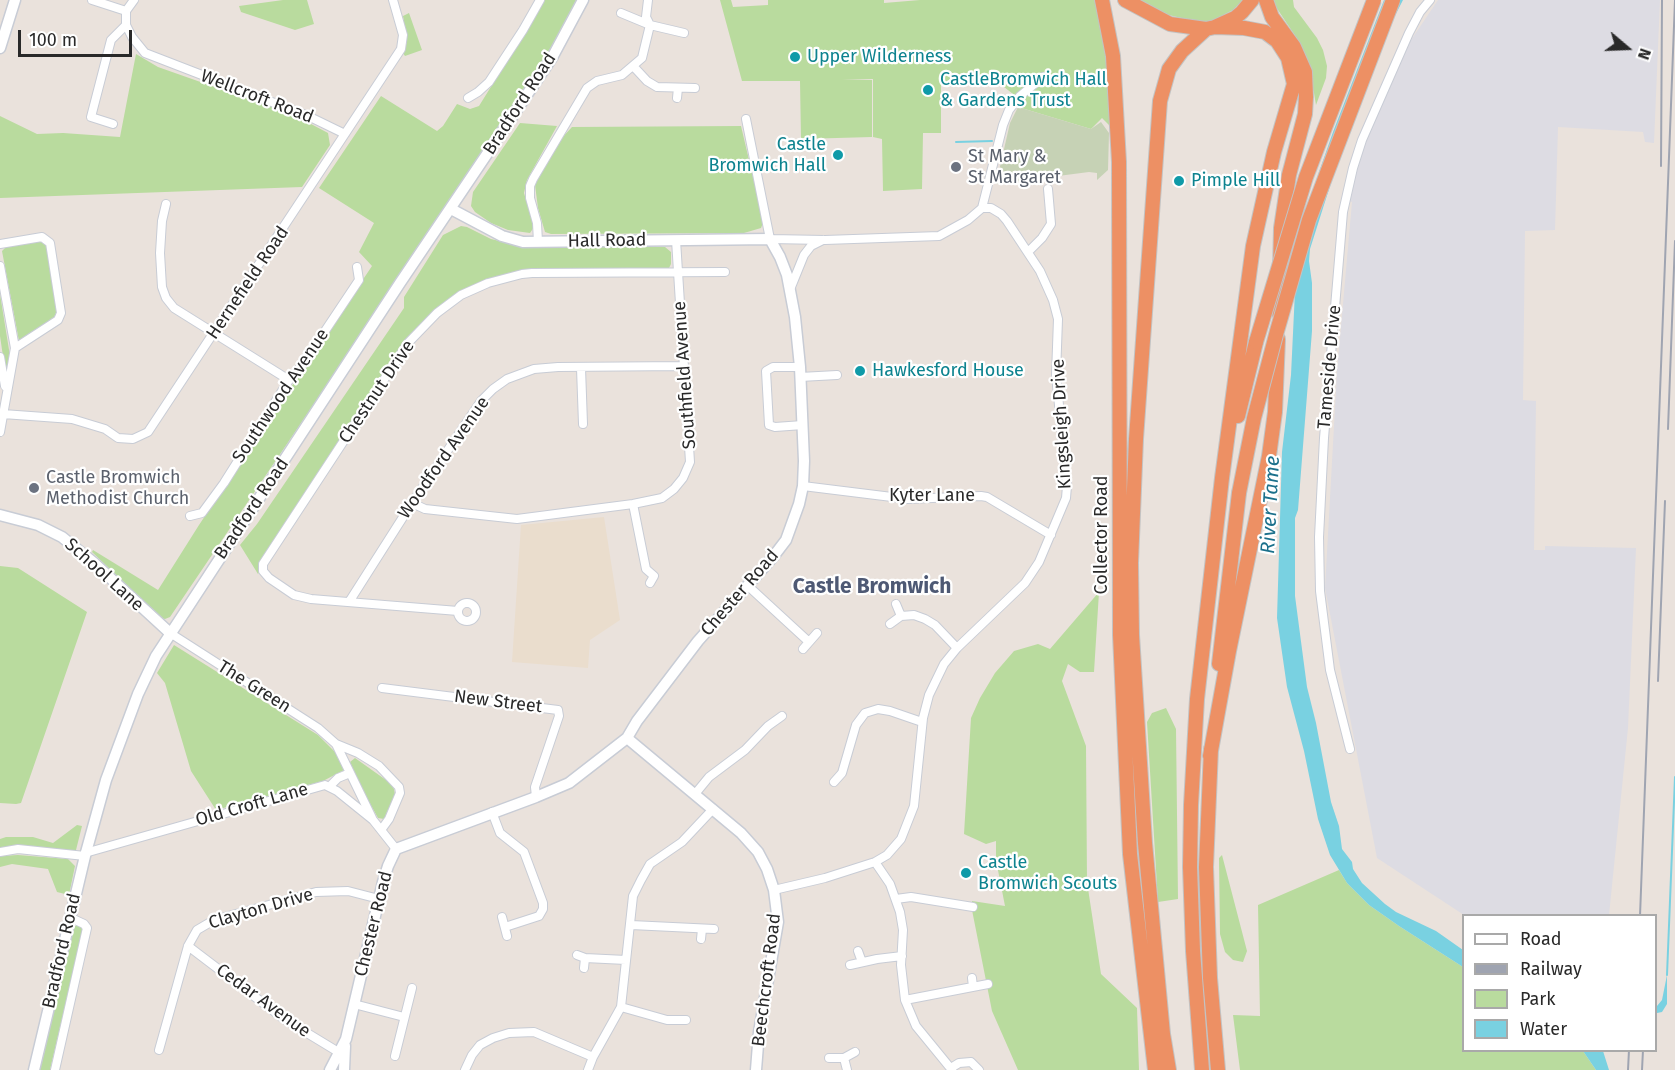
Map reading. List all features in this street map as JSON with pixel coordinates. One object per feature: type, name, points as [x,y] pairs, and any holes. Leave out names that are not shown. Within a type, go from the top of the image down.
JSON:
[{"type":"highway","name":"Collector Road","points":[[1102,0],[1113,56],[1119,162],[1120,635],[1130,842],[1156,1069]]},
{"type":"highway","points":[[1125,0],[1170,24],[1210,28],[1244,28],[1265,32],[1277,41],[1288,58],[1294,84],[1274,152],[1253,246],[1197,699],[1190,867],[1193,951],[1202,1070]]},
{"type":"highway","name":"Collector Road","points":[[1169,1070],[1163,1034],[1145,843],[1132,635],[1131,563],[1136,440],[1160,101],[1169,69],[1182,51],[1210,28],[1242,12],[1252,0]]},
{"type":"highway","points":[[1210,756],[1272,438],[1275,412],[1281,228],[1289,175],[1305,114],[1305,72],[1294,47],[1272,17],[1266,0]]},
{"type":"highway","points":[[1212,563],[1239,410],[1256,342],[1306,177],[1374,0]]},
{"type":"highway","points":[[1218,1070],[1210,978],[1206,867],[1210,756],[1222,622],[1239,493],[1254,418],[1309,220],[1393,0]]},
{"type":"highway","points":[[1156,1069],[1163,1034]]},
{"type":"main road","points":[[0,48],[5,17],[15,0]]},
{"type":"main road","name":"Bradford Road","points":[[34,1070],[85,854],[106,780],[138,694],[170,633],[553,56],[583,0]]},
{"type":"main road","name":"Hall Road","points":[[451,209],[502,236],[524,242],[770,239]]},
{"type":"main road","name":"Chester Road","points":[[330,1070],[346,1039],[379,899],[388,866],[396,849],[569,783],[627,738],[637,721],[698,640],[786,540],[803,486],[803,425],[800,372],[790,290],[780,257],[770,239]]},
{"type":"main road","name":"School Lane","points":[[0,515],[39,525],[62,537],[94,563],[170,633]]},
{"type":"main road","name":"Beechcroft Road","points":[[627,738],[741,833],[758,852],[767,868],[774,890],[778,922],[759,1032],[756,1070]]},
{"type":"main road","points":[[344,1070],[346,1039]]},
{"type":"street","points":[[92,0],[126,11]]},
{"type":"street","points":[[113,124],[91,117],[111,40],[126,25],[126,11],[134,0]]},
{"type":"street","name":"Hernefield Road","points":[[3,414],[72,419],[105,429],[118,438],[133,439],[148,432],[401,49],[403,35],[393,0]]},
{"type":"street","points":[[468,98],[489,81],[540,0]]},
{"type":"street","points":[[538,242],[537,223],[530,198],[530,186],[533,179],[587,88],[597,81],[622,75],[642,58],[650,25],[646,16],[648,0]]},
{"type":"street","name":"Tameside Drive","points":[[1350,749],[1330,670],[1320,591],[1319,537],[1324,438],[1343,212],[1362,140],[1409,33],[1420,12],[1430,0]]},
{"type":"street","points":[[621,13],[650,25],[684,33]]},
{"type":"street","name":"Wellcroft Road","points":[[126,25],[132,37],[145,52],[308,116],[345,134]]},
{"type":"street","points":[[634,67],[647,81],[657,87],[695,88]]},
{"type":"street","points":[[746,119],[770,239],[825,240],[939,236],[968,220],[982,208],[1003,125],[1009,110],[1020,96],[1043,77]]},
{"type":"street","points":[[678,88],[678,98]]},
{"type":"street","points":[[1028,252],[1042,238],[1051,224],[1048,189]]},
{"type":"street","points":[[166,204],[162,221],[160,253],[162,287],[166,298],[174,308],[289,380]]},
{"type":"street","name":"Kingsleigh Drive","points":[[774,890],[825,878],[875,862],[887,855],[901,839],[914,806],[922,722],[929,695],[944,664],[957,648],[1025,583],[1039,562],[1066,498],[1067,486],[1056,375],[1058,319],[1049,291],[1028,252],[1001,214],[991,208],[982,208]]},
{"type":"street","points":[[0,244],[42,237],[50,243],[58,291],[61,313],[58,320],[15,348]]},
{"type":"street","name":"Southfield Avenue","points":[[412,503],[425,509],[518,519],[633,504],[662,498],[674,489],[683,478],[690,462],[676,240]]},
{"type":"street","points":[[790,290],[804,255],[811,246],[825,240]]},
{"type":"street","points":[[0,266],[15,348],[0,432]]},
{"type":"street","name":"Southwood Avenue","points":[[190,516],[202,513],[224,483],[289,380],[303,364],[359,280],[357,267]]},
{"type":"street","name":"Chestnut Drive","points":[[349,603],[294,595],[263,572],[263,564],[408,343],[437,313],[461,295],[488,283],[532,273],[725,272]]},
{"type":"street","points":[[0,357],[6,391]]},
{"type":"street","name":"Woodford Avenue","points":[[349,603],[412,503],[481,401],[507,379],[534,369],[558,367],[684,366]]},
{"type":"street","points":[[581,368],[583,425]]},
{"type":"street","points":[[803,425],[775,427],[769,425],[766,371],[772,368],[837,375]]},
{"type":"street","name":"Kyter Lane","points":[[803,486],[908,499],[981,496],[996,502],[1050,535]]},
{"type":"street","points":[[633,504],[646,568],[654,576],[650,583]]},
{"type":"street","points":[[747,585],[809,642]]},
{"type":"street","points":[[349,603],[458,611]]},
{"type":"street","points":[[896,604],[901,616]]},
{"type":"street","points":[[890,624],[901,616],[914,615],[934,625],[957,648]]},
{"type":"street","name":"The Green","points":[[170,633],[318,728],[336,744],[358,753],[379,766],[399,787],[400,793],[389,819],[381,830]]},
{"type":"street","points":[[803,649],[817,633]]},
{"type":"street","name":"New Street","points":[[382,688],[558,710],[559,716],[535,787],[536,797]]},
{"type":"street","points":[[834,782],[842,772],[856,725],[865,713],[878,709],[922,722]]},
{"type":"street","points":[[695,794],[709,777],[745,750],[768,726],[782,716]]},
{"type":"street","name":"The Green","points":[[336,744],[373,820]]},
{"type":"street","points":[[329,787],[338,778],[350,773]]},
{"type":"street","name":"Old Croft Lane","points":[[0,852],[18,849],[85,854],[320,786],[337,791],[373,820],[396,849]]},
{"type":"street","points":[[588,1070],[621,1007],[633,896],[650,864],[682,842],[713,809]]},
{"type":"street","points":[[492,812],[500,832],[524,852],[543,903],[539,916],[506,932],[502,917]]},
{"type":"street","points":[[875,862],[890,884],[896,899],[903,930],[902,984],[905,1000],[916,1026],[951,1069],[959,1064],[971,1062],[979,1070]]},
{"type":"street","name":"Clayton Drive","points":[[159,1050],[188,946],[197,930],[206,923],[316,892],[348,891],[379,899]]},
{"type":"street","points":[[896,899],[911,897],[973,907]]},
{"type":"street","points":[[55,1070],[87,928],[84,924],[71,918]]},
{"type":"street","points":[[631,925],[714,929]]},
{"type":"street","points":[[701,939],[702,929]]},
{"type":"street","name":"Cedar Avenue","points":[[188,946],[284,1019],[340,1053]]},
{"type":"street","points":[[858,951],[862,962]]},
{"type":"street","points":[[850,965],[902,956]]},
{"type":"street","points":[[584,968],[581,957],[626,960]]},
{"type":"street","points":[[972,978],[973,987]]},
{"type":"street","points":[[905,1000],[988,984]]},
{"type":"street","points":[[395,1056],[412,988]]},
{"type":"street","points":[[354,1004],[404,1017]]},
{"type":"street","points":[[621,1007],[667,1020],[686,1020]]},
{"type":"street","points":[[465,1070],[480,1045],[493,1038],[509,1034],[534,1032],[593,1057]]},
{"type":"street","points":[[829,1058],[844,1058],[855,1052]]},
{"type":"street","points":[[844,1058],[847,1070]]},
{"type":"shaded area","points":[[1438,0],[1660,0],[1654,143],[1645,142],[1643,132],[1558,127],[1555,230],[1525,231],[1523,400],[1536,401],[1534,550],[1545,550],[1545,546],[1636,548],[1628,728],[1609,914],[1462,914],[1377,858],[1325,588],[1337,372],[1352,202],[1349,201],[1356,164],[1405,49]]},
{"type":"shaded area","points":[[604,517],[620,620],[590,640],[588,668],[512,662],[521,525]]},
{"type":"green space","points":[[283,0],[307,0],[314,24],[295,30],[241,12],[239,6]]},
{"type":"green space","points":[[545,0],[576,0],[559,35],[462,185],[170,617],[161,618],[92,552],[93,550],[158,590],[372,266],[359,252],[374,223],[319,188],[381,96],[437,131],[443,126],[457,104],[470,109],[479,106]]},
{"type":"green space","points":[[720,0],[731,0],[733,7],[768,5],[768,0],[884,0],[884,3],[920,0],[1097,0],[1111,81],[1112,128],[1102,118],[1091,129],[1018,107],[1013,94],[999,83],[941,85],[941,133],[923,133],[922,189],[883,191],[882,139],[873,137],[873,79],[842,80],[872,80],[872,137],[801,139],[800,81],[742,81]]},
{"type":"green space","points":[[1140,0],[1243,0],[1233,10],[1212,21],[1195,21],[1164,14]]},
{"type":"green space","points":[[1274,0],[1293,0],[1294,7],[1323,50],[1327,66],[1326,78],[1316,105],[1296,37],[1274,4]]},
{"type":"green space","points":[[409,13],[422,50],[405,56],[403,53],[407,42],[403,16]]},
{"type":"green space","points":[[136,54],[158,67],[294,115],[328,133],[330,145],[302,187],[0,198],[0,116],[37,134],[63,133],[120,137]]},
{"type":"green space","points":[[1018,107],[1091,129],[1101,122],[1109,133],[1108,170],[1097,180],[1097,173],[1089,172],[996,184],[1010,123]]},
{"type":"green space","points":[[520,123],[557,126],[527,180],[524,193],[534,227],[530,233],[508,230],[491,223],[475,212],[471,206],[473,192]]},
{"type":"green space","points":[[741,126],[761,211],[763,223],[761,228],[744,233],[551,234],[545,232],[538,208],[535,185],[559,141],[572,127]]},
{"type":"green space","points":[[461,226],[491,239],[521,246],[665,247],[671,252],[671,264],[669,268],[521,271],[482,281],[442,305],[419,326],[258,574],[240,545],[257,524],[404,308],[404,297],[443,235]]},
{"type":"green space","points":[[40,241],[47,246],[58,310],[54,317],[19,341],[2,251],[8,245]]},
{"type":"green space","points":[[0,294],[10,356],[8,372],[5,370],[0,336]]},
{"type":"green space","points":[[0,566],[18,568],[87,612],[21,803],[16,804],[0,803]]},
{"type":"green space","points":[[1099,592],[1094,672],[1080,672],[1068,664],[1062,681],[1086,746],[1087,882],[1101,974],[1137,1008],[1139,1070],[1018,1070],[992,1011],[972,910],[972,901],[1005,906],[996,860],[996,841],[986,844],[964,834],[971,718],[995,673],[1014,651],[1038,644],[1050,649]]},
{"type":"green space","points":[[174,645],[318,735],[336,753],[344,770],[323,781],[216,810],[191,771],[165,683],[157,673]]},
{"type":"green space","points":[[1166,708],[1176,729],[1178,899],[1158,902],[1147,722],[1152,713]]},
{"type":"green space","points":[[355,758],[393,785],[395,794],[384,819],[378,818],[363,791],[350,762]]},
{"type":"green space","points":[[77,825],[82,826],[76,850],[70,852],[32,847],[0,848],[0,839],[6,837],[33,837],[53,843]]},
{"type":"green space","points":[[1222,855],[1247,951],[1243,962],[1233,960],[1225,952],[1220,934],[1219,858]]},
{"type":"green space","points":[[0,856],[68,859],[75,866],[69,895],[57,892],[48,869],[12,864],[0,867]]},
{"type":"green space","points":[[1339,870],[1347,883],[1369,905],[1462,966],[1462,1052],[1584,1052],[1596,1070],[1240,1070],[1233,1015],[1260,1016],[1258,905]]},
{"type":"green space","points":[[80,925],[83,928],[50,1070],[40,1070],[74,926]]},
{"type":"water","points":[[1384,0],[1403,0],[1384,37],[1336,167],[1310,249],[1312,331],[1298,510],[1295,518],[1295,596],[1307,687],[1331,802],[1339,826],[1342,849],[1352,862],[1353,869],[1362,883],[1385,904],[1396,912],[1436,931],[1462,949],[1462,966],[1369,905],[1347,883],[1330,855],[1318,819],[1304,751],[1287,687],[1277,618],[1282,452],[1291,375],[1297,249],[1309,201]]},
{"type":"water","points":[[1667,975],[1667,1004],[1662,1012],[1657,1013],[1657,1006],[1662,1000]]},
{"type":"water","points":[[1584,1052],[1603,1052],[1609,1070],[1596,1070]]},
{"type":"waterway","points":[[956,142],[992,141]]},
{"type":"waterway","points":[[1667,975],[1675,777]]},
{"type":"railway","points":[[1661,166],[1662,0]]},
{"type":"railway","points":[[1640,914],[1675,0]]},
{"type":"railway","points":[[1668,429],[1675,241]]},
{"type":"railway","points":[[1658,681],[1665,501]]},
{"type":"railway","points":[[1628,1070],[1629,1052]]},
{"type":"railway","points":[[1642,1070],[1643,1052]]},
{"type":"place","name":"Upper Wilderness","points":[[795,57]]},
{"type":"place","name":"CastleBromwich Hall & Gardens Trust","points":[[928,90]]},
{"type":"place","name":"Castle Bromwich Hall","points":[[838,155]]},
{"type":"place","name":"St Mary & St Margaret","points":[[956,167]]},
{"type":"place","name":"Pimple Hill","points":[[1179,181]]},
{"type":"place","name":"Hawkesford House","points":[[860,371]]},
{"type":"place","name":"Castle Bromwich Methodist Church","points":[[34,488]]},
{"type":"place","name":"Castle Bromwich Scouts","points":[[966,873]]},
{"type":"district","name":"Castle Bromwich","points":[[872,587]]},
{"type":"water label","name":"River Tame","points":[[1271,505]]}]
